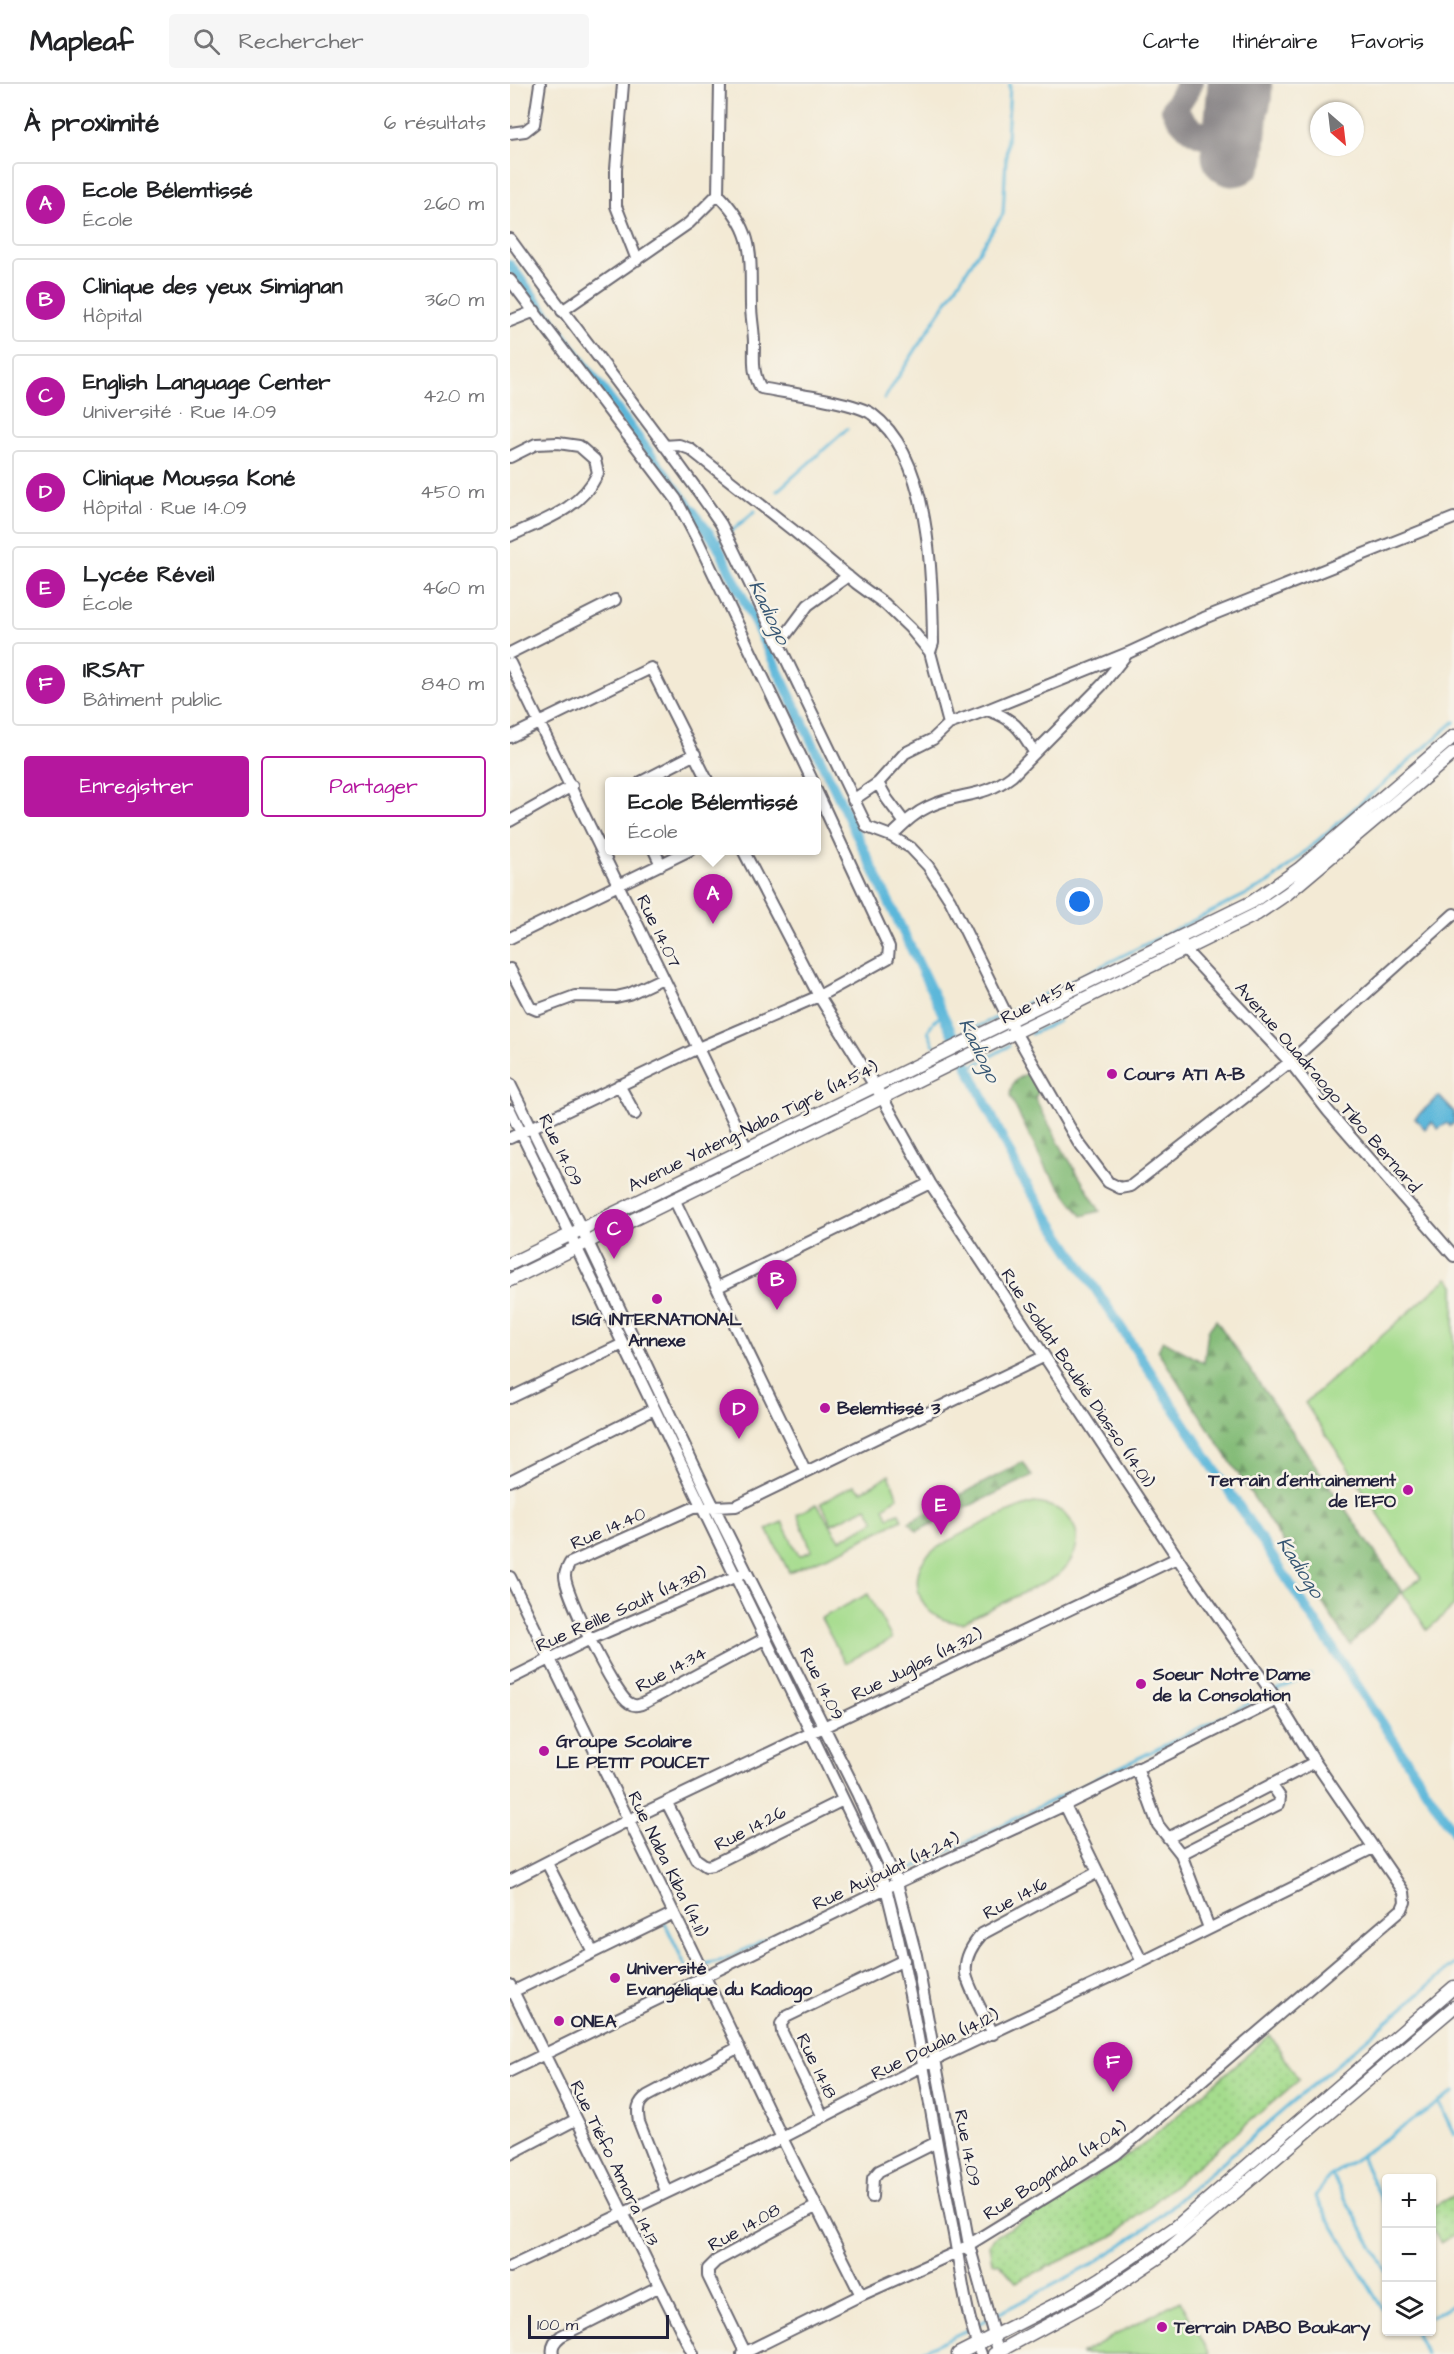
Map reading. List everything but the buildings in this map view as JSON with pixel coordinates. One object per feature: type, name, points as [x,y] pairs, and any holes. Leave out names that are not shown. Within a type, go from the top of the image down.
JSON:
[{"type":"main road","name":"Rue 14.54","points":[[510,1280],[973,1054],[1012,1027],[1180,937],[1252,902],[1299,869],[1454,736]]},
{"type":"main road","name":"Rue 14.54","points":[[946,1052],[1012,1027],[1185,950],[1277,902],[1454,753]]},
{"type":"main road","name":"Avenue Yateng-Naba Tigré (14.54)","points":[[510,1264],[946,1052]]},
{"type":"main road","points":[[958,2354],[979,2350],[994,2336],[1090,2285],[1176,2227],[1454,1987]]},
{"type":"main road","points":[[997,2353],[1096,2299],[1159,2257],[1454,2007]]},
{"type":"street","points":[[510,133],[525,131],[534,124],[540,84]]},
{"type":"street","points":[[623,84],[616,169],[616,206],[637,260]]},
{"type":"street","points":[[720,84],[718,194],[740,221],[747,237],[752,268],[754,377],[760,388],[857,406],[872,414],[900,446],[907,460],[918,498],[930,556],[933,643],[930,652]]},
{"type":"street","points":[[562,311],[689,223],[718,194]]},
{"type":"street","points":[[510,239],[721,524],[867,827],[891,836],[911,848],[928,866],[950,900],[1012,1027],[1078,1142],[1108,1182],[1120,1188],[1131,1186],[1290,1062],[1454,914]]},
{"type":"street","points":[[510,280],[676,500],[697,538],[811,777]]},
{"type":"street","points":[[510,321],[535,311]]},
{"type":"street","points":[[510,457],[536,444],[558,443],[579,446],[595,460],[598,473],[592,485],[568,509],[510,536]]},
{"type":"street","points":[[664,446],[679,445],[690,449],[885,604],[910,628],[930,652],[949,724]]},
{"type":"street","points":[[853,800],[878,783],[905,753],[933,739],[949,724],[1128,652],[1204,618],[1454,518]]},
{"type":"street","points":[[778,644],[808,605],[848,576]]},
{"type":"street","points":[[510,653],[615,600]]},
{"type":"street","points":[[891,836],[914,815],[929,806],[998,786],[1012,776],[1102,685],[1128,652]]},
{"type":"street","name":"Rue 14.07","points":[[510,663],[572,786],[747,1149]]},
{"type":"street","points":[[510,737],[651,668],[706,777]]},
{"type":"street","points":[[987,710],[1005,715],[1017,726],[1034,752]]},
{"type":"street","points":[[650,777],[694,754]]},
{"type":"street","points":[[878,783],[905,823]]},
{"type":"street","points":[[510,821],[572,786]]},
{"type":"street","points":[[510,1138],[698,1048],[819,996],[888,958],[890,953],[884,934],[821,801]]},
{"type":"street","points":[[656,855],[661,865]]},
{"type":"street","points":[[510,938],[680,855]]},
{"type":"street","name":"Rue Soldat Boubié Diasso (14.01)","points":[[746,855],[819,996],[884,1099],[930,1183],[1177,1558],[1277,1700],[1315,1762],[1404,1892],[1405,1902],[1402,1909]]},
{"type":"street","name":"Avenue Ouadraogo Tibo Bernard","points":[[1180,937],[1185,950],[1290,1062],[1328,1111],[1454,1256]]},
{"type":"street","points":[[510,969],[530,1007],[537,1010],[575,996],[616,997],[629,994],[663,978]]},
{"type":"street","name":"Rue 14.09","points":[[510,1084],[526,1130],[576,1232],[588,1242],[715,1507],[857,1793],[897,1883],[916,1955],[969,2245],[997,2353]]},
{"type":"street","points":[[619,1085],[635,1114]]},
{"type":"street","name":"Rue 14.09","points":[[510,1110],[526,1130]]},
{"type":"street","points":[[718,1287],[930,1183]]},
{"type":"street","points":[[674,1199],[806,1472]]},
{"type":"street","name":"Rue 14.09","points":[[576,1232],[576,1248],[886,1888],[904,1960],[924,2065],[935,2143],[979,2350]]},
{"type":"street","points":[[510,1398],[623,1344]]},
{"type":"street","points":[[701,1507],[736,1506],[1043,1357]]},
{"type":"street","points":[[512,1476],[654,1409]]},
{"type":"street","name":"Rue 14.40","points":[[590,1639],[566,1581],[565,1575],[570,1563],[686,1511],[701,1507]]},
{"type":"street","name":"Rue Juglas (14.32)","points":[[510,1881],[627,1821],[1177,1558]]},
{"type":"street","name":"Rue Reille Soult (14.38)","points":[[510,1679],[590,1639],[747,1570]]},
{"type":"street","name":"Rue Naba Kiba (14.11)","points":[[510,1577],[782,2139],[861,2295]]},
{"type":"street","name":"Rue 14.34","points":[[590,1639],[619,1694],[631,1705],[638,1706],[764,1639]]},
{"type":"street","name":"Rue Aujoulat (14.24)","points":[[510,2071],[886,1888],[1065,1805],[1277,1700]]},
{"type":"street","points":[[1168,1838],[1315,1762]]},
{"type":"street","points":[[1137,1768],[1153,1814],[1181,1854],[1209,1928]]},
{"type":"street","points":[[1181,1854],[1279,1804],[1280,1797],[1271,1784]]},
{"type":"street","name":"Rue 14.26","points":[[668,1803],[696,1859],[706,1866],[843,1800]]},
{"type":"street","points":[[1065,1805],[1142,1962]]},
{"type":"street","name":"Rue Douala (14.12)","points":[[510,2266],[622,2215],[666,2191],[782,2139],[924,2065],[1142,1962],[1373,1848]]},
{"type":"street","points":[[547,1863],[593,1952]]},
{"type":"street","name":"Rue 14.16","points":[[993,2034],[966,1974],[968,1957],[974,1942],[982,1934],[1098,1872]]},
{"type":"street","name":"Rue Boganda (14.04)","points":[[743,2353],[861,2295],[957,2252],[1116,2154],[1402,1909]]},
{"type":"street","points":[[511,1990],[674,1913]]},
{"type":"street","name":"Rue 14.18","points":[[823,2117],[782,2032],[781,2024],[786,2017],[904,1960]]},
{"type":"street","name":"Rue Tiéfo Amora 14.13","points":[[511,1990],[693,2354]]},
{"type":"street","points":[[666,2191],[639,2122],[637,2112],[639,2104],[647,2096],[739,2047]]},
{"type":"street","points":[[510,2154],[575,2120]]},
{"type":"street","points":[[872,2198],[873,2178],[879,2170],[935,2143]]},
{"type":"street","name":"Rue 14.08","points":[[743,2353],[708,2276],[708,2269],[716,2261],[815,2206]]},
{"type":"street","points":[[553,2353],[555,2340],[561,2336],[658,2287]]},
{"type":"green space","points":[[1029,1073],[1036,1078],[1039,1091],[1035,1098],[1100,1211],[1082,1216],[1045,1167],[1010,1096],[1015,1081]]},
{"type":"green space","name":"Terrain d´entrainement de l´EFO","points":[[1448,1278],[1454,1285],[1454,1606],[1427,1630],[1402,1592],[1421,1578],[1305,1403]]},
{"type":"green space","points":[[1216,1320],[1402,1592],[1350,1645],[1158,1351],[1163,1340],[1204,1363],[1208,1331]]},
{"type":"green space","points":[[1023,1462],[1032,1476],[917,1531],[909,1522]]},
{"type":"green space","points":[[889,1475],[898,1497],[884,1507],[888,1517],[899,1513],[902,1519],[845,1549],[789,1572],[767,1529],[782,1522],[799,1556],[812,1551],[797,1514],[817,1504],[840,1540],[875,1521],[867,1507],[832,1524],[821,1503],[854,1485],[862,1491]]},
{"type":"green space","points":[[1034,1503],[1062,1512],[1070,1520],[1077,1541],[1068,1565],[1057,1576],[962,1623],[944,1619],[928,1610],[921,1599],[917,1582],[919,1571],[927,1556],[935,1549],[978,1526]]},
{"type":"green space","points":[[868,1594],[892,1639],[845,1663],[821,1618]]},
{"type":"green space","points":[[1270,2035],[1299,2080],[1115,2235],[1016,2282],[1000,2264],[992,2262],[989,2245],[995,2237],[1147,2142]]},
{"type":"green space","points":[[1454,2195],[1454,2235],[1440,2243],[1436,2236],[1436,2205]]},
{"type":"green space","name":"Terrain DABO Boukary","points":[[1180,2300],[1210,2354],[1080,2354]]},
{"type":"water","points":[[1439,1096],[1454,1112],[1454,1123],[1450,1126],[1447,1123],[1438,1129],[1432,1122],[1425,1129],[1415,1118]]},
{"type":"waterway","points":[[884,399],[1003,214],[1010,84]]},
{"type":"waterway","name":"Kadiogo","points":[[510,265],[717,544],[1019,1173],[1454,1832]]},
{"type":"waterway","points":[[777,491],[847,429]]},
{"type":"waterway","points":[[729,533],[755,511]]},
{"type":"waterway","points":[[717,544],[724,538]]},
{"type":"waterway","points":[[1011,1011],[1269,883],[1454,722]]},
{"type":"waterway","points":[[934,1045],[928,1031],[934,1021],[944,1014]]},
{"type":"waterway","points":[[953,1034],[958,1035],[996,1018]]},
{"type":"waterway","points":[[1031,1034],[1059,1021]]},
{"type":"waterway","points":[[971,1071],[973,1066],[1009,1046]]},
{"type":"waterway","points":[[1275,1691],[1311,1675]]},
{"type":"waterway","points":[[898,1876],[1269,1694]]},
{"type":"waterway","points":[[705,1964],[723,1960],[868,1890]]},
{"type":"waterway","points":[[664,1921],[689,1973]]},
{"type":"waterway","points":[[975,2326],[1091,2265],[1141,2232],[1454,1964]]},
{"type":"waterway","points":[[1382,2308],[1315,2196],[1329,2177],[1454,2092]]},
{"type":"waterway","points":[[1439,2103],[1454,2134]]},
{"type":"waterway","points":[[1361,2157],[1382,2201]]},
{"type":"waterway","points":[[1332,2175],[1382,2264]]},
{"type":"waterway","points":[[1436,2314],[1454,2303]]},
{"type":"waterway","points":[[916,2354],[969,2329]]},
{"type":"waterway","points":[[1417,2336],[1426,2354]]},
{"type":"taxiway","points":[[1190,84],[1174,109],[1186,124],[1199,134],[1214,137],[1229,136],[1241,129],[1252,118],[1258,103],[1259,84]]},
{"type":"runway","points":[[1233,155],[1239,84]]},
{"type":"place","name":"Ecole Bélemtissé","points":[[713,924]]},
{"type":"place","name":"Cours ATI A-B","points":[[1112,1074]]},
{"type":"place","name":"English Language Center","points":[[614,1259]]},
{"type":"place","name":"ISIG INTERNATIONAL Annexe","points":[[657,1299]]},
{"type":"place","name":"Clinique des yeux Simignan","points":[[777,1310]]},
{"type":"place","name":"Belemtissé 3","points":[[825,1408]]},
{"type":"place","name":"Clinique Moussa Koné","points":[[739,1439]]},
{"type":"place","name":"Terrain d´entrainement de l´EFO","points":[[1408,1490]]},
{"type":"place","name":"Lycée Réveil","points":[[941,1535]]},
{"type":"place","name":"Soeur Notre Dame de la Consolation","points":[[1141,1684]]},
{"type":"place","name":"Groupe Scolaire LE PETIT POUCET","points":[[544,1751]]},
{"type":"place","name":"Université Evangélique du Kadiogo","points":[[615,1978]]},
{"type":"place","name":"ONEA","points":[[559,2021]]},
{"type":"place","name":"IRSAT","points":[[1113,2092]]},
{"type":"place","name":"Terrain DABO Boukary","points":[[1162,2327]]}]
